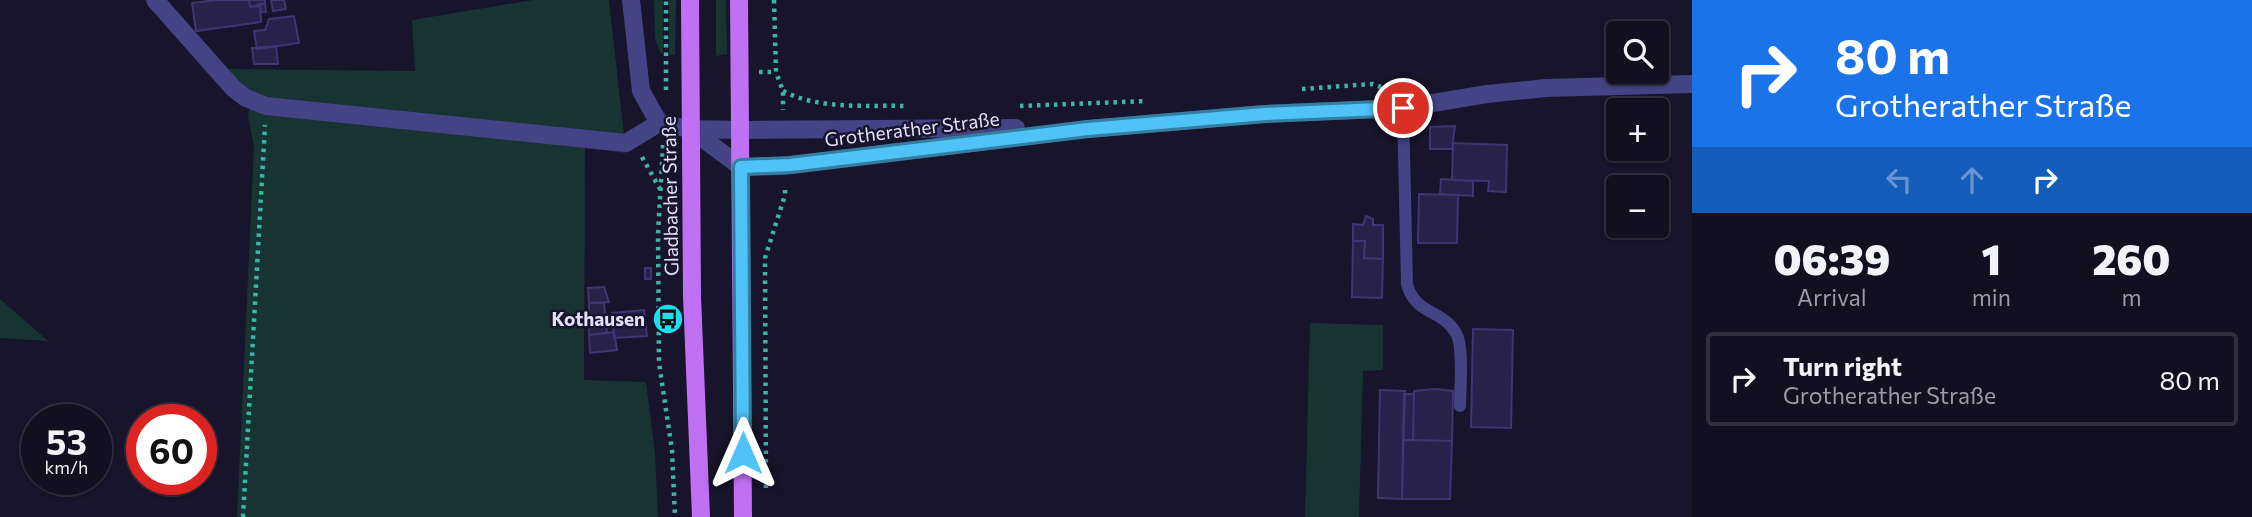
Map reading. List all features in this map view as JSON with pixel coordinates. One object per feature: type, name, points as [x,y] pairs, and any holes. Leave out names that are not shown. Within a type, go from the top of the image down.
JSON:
[{"type":"main road","name":"Gladbacher Straße","points":[[690,0],[690,129],[701,517]]},
{"type":"main road","points":[[739,0],[743,517]]},
{"type":"street","points":[[155,0],[233,88],[246,98],[266,106],[626,142],[662,124],[690,129],[741,167]]},
{"type":"street","points":[[631,0],[641,92],[662,124]]},
{"type":"street","name":"Grotherather Straße","points":[[741,167],[784,166],[1088,129],[1265,114],[1403,108],[1487,94],[1546,88],[1692,84]]},
{"type":"street","name":"Grotherather Straße","points":[[690,129],[1088,129]]},
{"type":"lane","points":[[1403,108],[1407,284],[1415,304],[1442,318],[1458,337],[1460,405]]},
{"type":"path","points":[[666,0],[666,72]]},
{"type":"path","points":[[774,0],[776,72],[783,91],[802,100],[911,106]]},
{"type":"path","points":[[1290,90],[1372,84],[1392,91],[1403,108]]},
{"type":"path","points":[[1006,107],[1154,100]]},
{"type":"path","points":[[243,517],[266,106]]},
{"type":"path","points":[[662,124],[658,234],[659,363],[672,450],[675,517]]},
{"type":"path","points":[[766,490],[765,258],[785,195],[784,166]]},
{"type":"green space","points":[[533,0],[609,0],[626,153],[585,148],[584,380],[646,382],[655,454],[658,517],[237,517],[254,146],[248,117],[252,92],[224,69],[415,71],[412,20]]},
{"type":"green space","points":[[654,0],[663,0],[661,54],[655,39]]},
{"type":"green space","points":[[669,0],[676,0],[675,55],[669,55]]},
{"type":"green space","points":[[716,0],[726,0],[727,54],[716,56]]},
{"type":"green space","points":[[0,299],[48,341],[0,338]]},
{"type":"green space","points":[[1310,323],[1383,325],[1383,370],[1363,371],[1359,517],[1305,517]]},
{"type":"building","points":[[249,0],[250,7],[260,6],[261,22],[196,31],[192,3]]},
{"type":"building","points":[[249,0],[265,0],[265,4],[250,7]]},
{"type":"building","points":[[271,0],[284,0],[286,9],[273,11]]},
{"type":"building","points":[[259,4],[265,4],[266,12],[261,12]]},
{"type":"building","points":[[294,16],[299,43],[257,49],[254,31],[265,30],[269,19]]},
{"type":"building","points":[[276,46],[278,64],[254,64],[252,48]]},
{"type":"building","points":[[1455,126],[1452,149],[1430,149],[1430,127]]},
{"type":"building","points":[[1453,143],[1507,145],[1506,192],[1488,191],[1489,181],[1452,180]]},
{"type":"building","points":[[1441,179],[1473,181],[1473,196],[1440,194]]},
{"type":"building","points":[[1419,194],[1458,195],[1457,243],[1418,243]]},
{"type":"building","points":[[1366,216],[1373,219],[1373,225],[1383,225],[1383,259],[1364,258],[1365,241],[1353,241],[1353,224],[1363,225]]},
{"type":"building","points":[[1353,241],[1365,241],[1364,258],[1383,259],[1382,298],[1352,297]]},
{"type":"building","points":[[645,268],[651,268],[651,279],[645,279]]},
{"type":"building","points":[[604,287],[609,302],[589,303],[588,288]]},
{"type":"building","points":[[589,303],[604,303],[605,315],[589,317]]},
{"type":"building","points":[[644,310],[647,336],[614,338],[612,313]]},
{"type":"building","points":[[605,315],[607,333],[589,335],[589,317]]},
{"type":"building","points":[[1473,329],[1513,330],[1511,428],[1471,427]]},
{"type":"building","points":[[614,332],[617,350],[590,353],[589,335]]},
{"type":"building","points":[[1380,390],[1405,391],[1402,499],[1378,498]]},
{"type":"building","points":[[1414,391],[1453,391],[1452,441],[1413,440]]},
{"type":"building","points":[[1404,394],[1414,394],[1413,440],[1403,440]]},
{"type":"building","points":[[1403,440],[1452,441],[1450,499],[1402,499]]},
{"type":"place","name":"Kothausen","points":[[668,319]]},
{"type":"route","points":[[743,453],[741,167],[790,165],[1088,129],[1265,114],[1403,108]]}]
